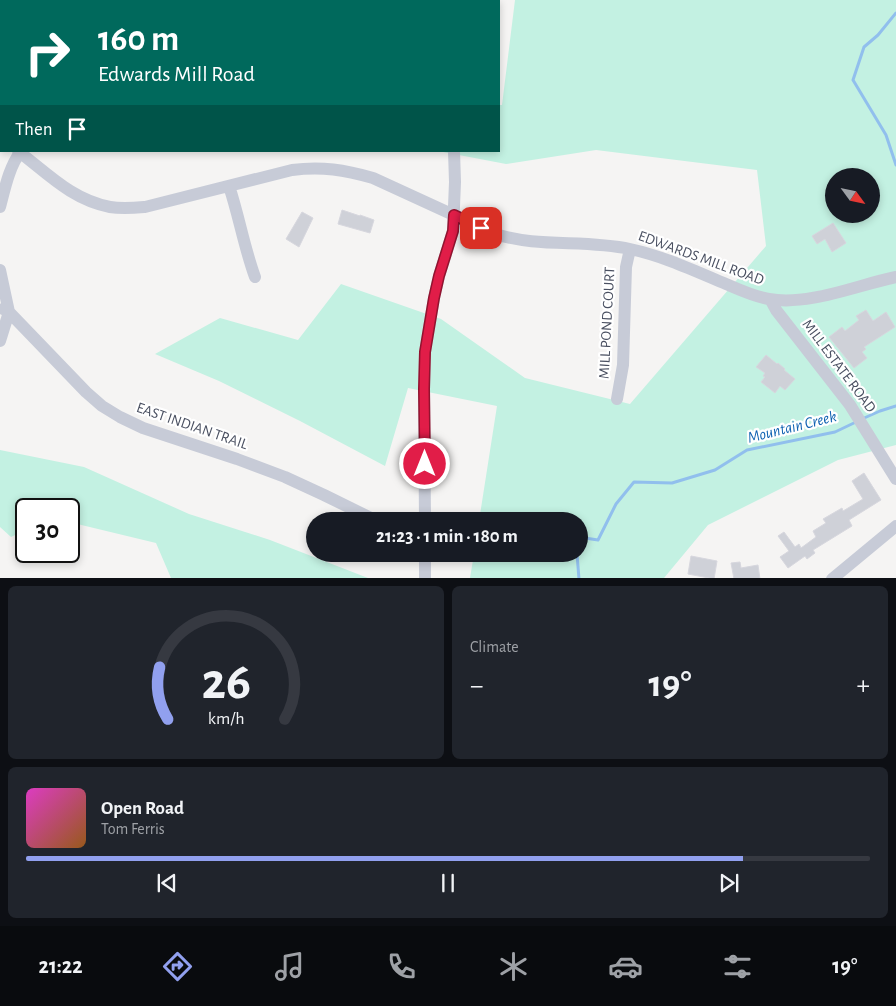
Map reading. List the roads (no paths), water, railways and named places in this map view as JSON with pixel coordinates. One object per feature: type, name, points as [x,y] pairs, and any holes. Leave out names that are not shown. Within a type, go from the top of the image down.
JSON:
[{"type":"street","points":[[0,207],[13,165],[20,152]]},
{"type":"street","name":"EDWARDS MILL ROAD","points":[[20,152],[70,192],[95,203],[110,207],[145,207],[292,170],[316,168],[353,172],[373,178],[494,234],[517,240],[594,244],[630,249],[668,260],[744,292],[770,300],[814,298],[878,280],[896,277]]},
{"type":"street","points":[[425,512],[425,352],[439,276],[453,231],[454,152]]},
{"type":"street","points":[[229,186],[255,277]]},
{"type":"street","name":"MILL POND COURT","points":[[617,399],[623,365],[626,267],[630,249]]},
{"type":"street","points":[[0,270],[5,309],[0,341]]},
{"type":"street","name":"MILL ESTATE ROAD","points":[[770,300],[850,405],[896,478]]},
{"type":"street","name":"EAST INDIAN TRAIL","points":[[5,309],[86,392],[102,406],[120,417],[143,428],[285,477],[359,512]]},
{"type":"street","points":[[832,578],[896,526]]},
{"type":"street","points":[[425,562],[425,578]]},
{"type":"waterway","name":"Mountain Creek","points":[[896,13],[878,35],[864,47],[853,80],[886,135],[896,165]]},
{"type":"waterway","name":"Mountain Creek","points":[[862,419],[896,406]]},
{"type":"waterway","name":"Mountain Creek","points":[[588,538],[598,540],[616,504],[634,482],[672,483],[715,470],[747,450],[835,432],[856,422]]},
{"type":"waterway","name":"Mountain Creek","points":[[578,562],[579,578]]}]
